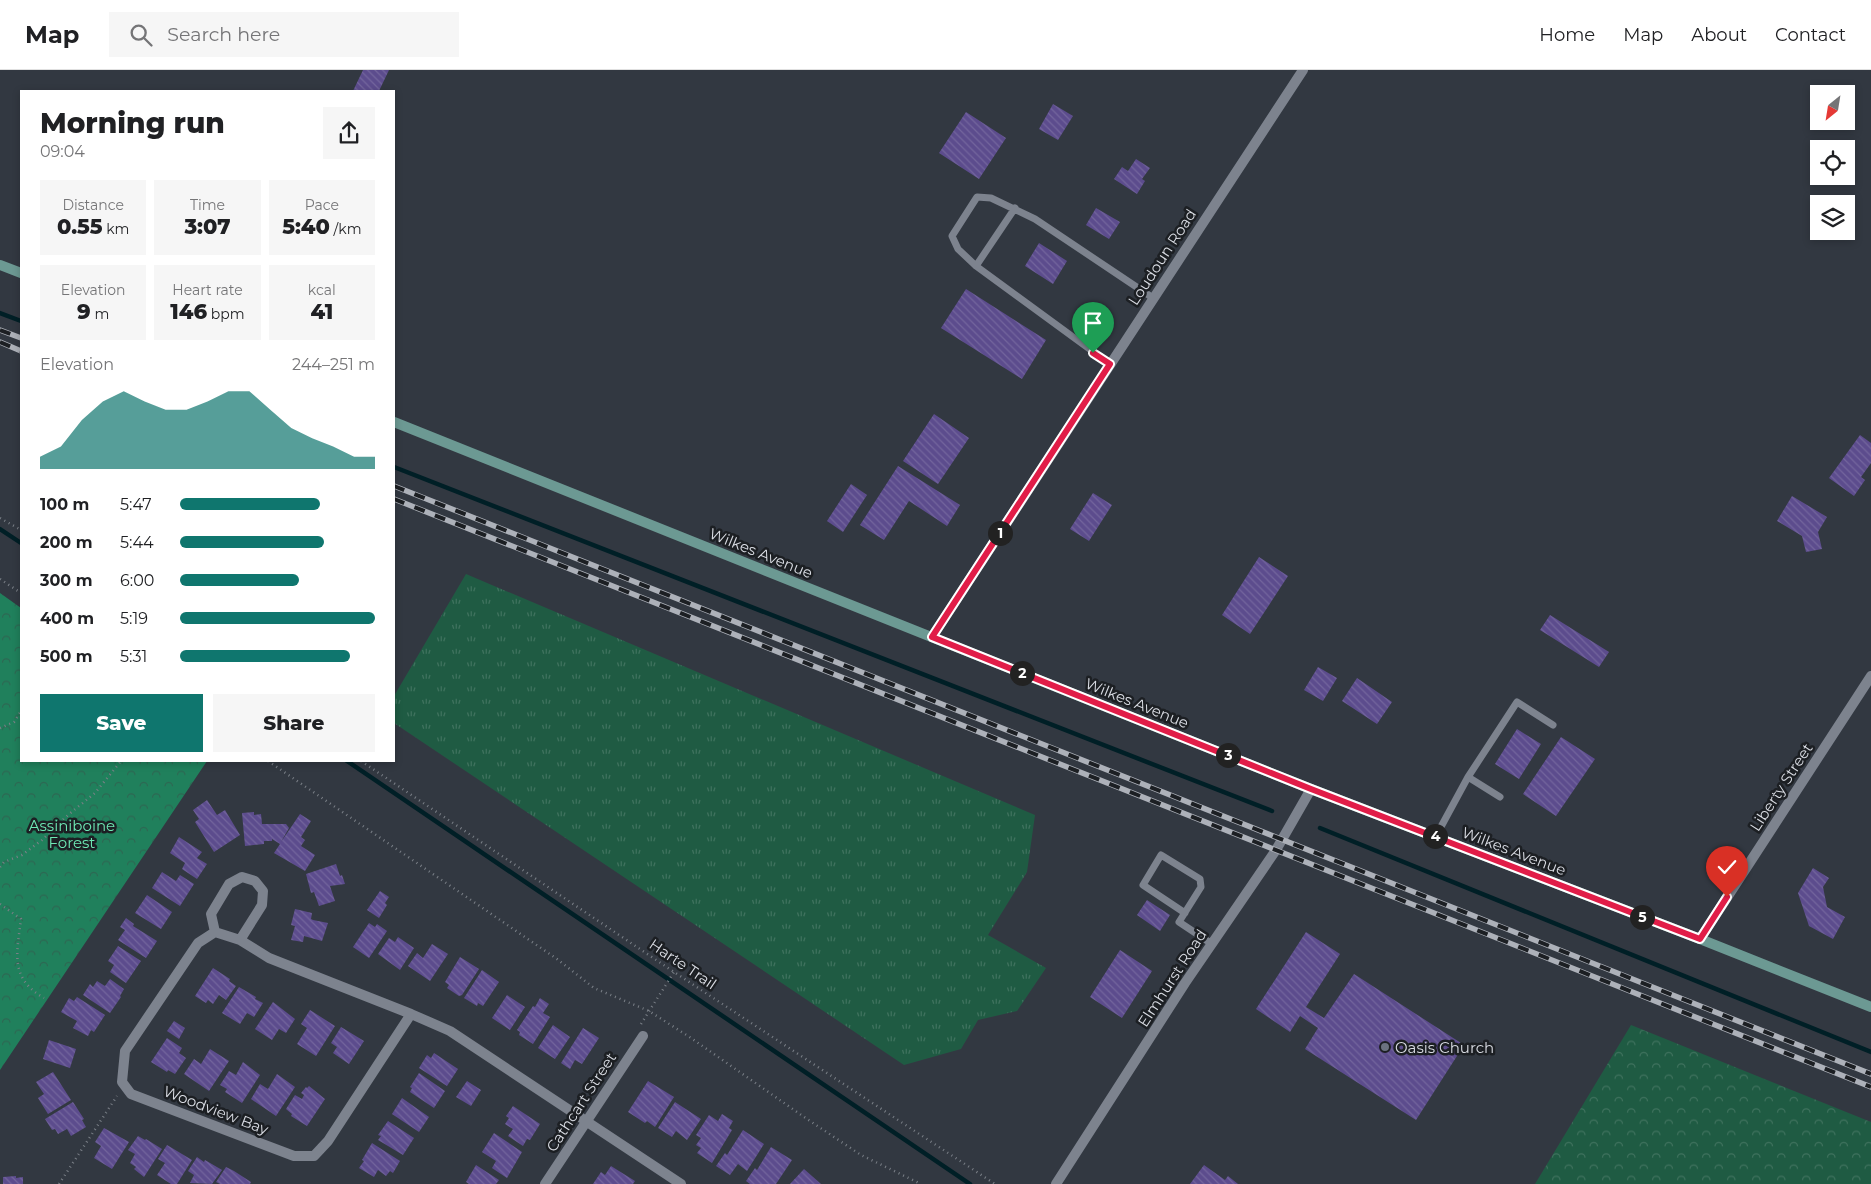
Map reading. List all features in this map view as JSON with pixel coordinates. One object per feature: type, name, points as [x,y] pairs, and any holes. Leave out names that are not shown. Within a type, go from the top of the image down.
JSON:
[{"type":"main road","points":[[0,265],[20,273]]},
{"type":"main road","name":"Wilkes Avenue","points":[[395,422],[1311,789],[1436,836],[1871,1007]]},
{"type":"street","name":"Loudoun Road","points":[[932,637],[1303,70]]},
{"type":"street","name":"Liberty Street","points":[[1700,939],[1871,676]]},
{"type":"street","name":"Elmhurst Road","points":[[1056,1184],[1212,944],[1276,850],[1311,789]]},
{"type":"street","points":[[215,932],[211,914],[229,884],[242,877],[255,881],[264,891],[262,905],[240,940]]},
{"type":"street","points":[[215,932],[240,940],[269,958],[450,1031],[680,1184]]},
{"type":"street","points":[[124,1085],[122,1082],[125,1051],[198,943],[215,932]]},
{"type":"street","name":"Woodview Bay","points":[[124,1085],[131,1094],[294,1156],[314,1156],[328,1141],[411,1014]]},
{"type":"street","name":"Cathcart Street","points":[[545,1184],[643,1036]]},
{"type":"lane","points":[[1110,364],[976,266],[958,249],[952,236],[977,198],[990,198],[1015,208],[1035,219],[1153,298]]},
{"type":"lane","points":[[976,266],[1015,208]]},
{"type":"lane","points":[[1436,836],[1468,777],[1517,702],[1553,725]]},
{"type":"lane","points":[[1468,777],[1500,797]]},
{"type":"lane","points":[[1185,912],[1143,885],[1161,855],[1200,879],[1201,887],[1179,922],[1212,944]]},
{"type":"path","points":[[0,518],[20,529]]},
{"type":"path","points":[[0,579],[20,592]]},
{"type":"path","points":[[0,728],[14,722],[20,713]]},
{"type":"path","points":[[0,867],[4,862],[22,855],[42,840],[68,814],[95,793],[120,762]]},
{"type":"path","points":[[269,762],[557,959],[594,988],[649,1011],[861,1155],[921,1184]]},
{"type":"path","name":"Harte Trail","points":[[362,762],[674,972],[995,1184]]},
{"type":"path","points":[[0,904],[21,919],[17,956],[22,980],[33,992],[44,998]]},
{"type":"path","points":[[643,1036],[637,1031],[674,972]]},
{"type":"path","points":[[58,1184],[124,1085]]},
{"type":"green space","points":[[466,574],[1035,815],[1027,872],[988,935],[1046,968],[1017,1011],[978,1020],[961,1049],[904,1065],[395,724],[395,694]]},
{"type":"green space","name":"Assiniboine Forest","points":[[0,593],[20,607],[20,762],[206,762],[0,1070]]},
{"type":"green space","points":[[1631,1025],[1871,1122],[1871,1184],[1535,1184]]},
{"type":"building","points":[[363,70],[389,70],[379,90],[353,90]]},
{"type":"building","points":[[1053,104],[1073,116],[1058,140],[1039,129]]},
{"type":"building","points":[[966,112],[1006,138],[979,179],[939,153]]},
{"type":"building","points":[[1136,159],[1150,168],[1142,179],[1145,181],[1137,194],[1114,179],[1122,167],[1128,171]]},
{"type":"building","points":[[1096,208],[1120,222],[1109,239],[1086,225]]},
{"type":"building","points":[[1039,243],[1067,261],[1053,284],[1025,266]]},
{"type":"building","points":[[966,289],[1046,340],[1022,379],[941,328]]},
{"type":"building","points":[[934,414],[969,438],[938,484],[903,461]]},
{"type":"building","points":[[1860,435],[1871,443],[1871,463],[1861,477],[1865,480],[1854,496],[1829,478]]},
{"type":"building","points":[[898,466],[960,505],[947,526],[909,501],[884,540],[860,525]]},
{"type":"building","points":[[851,484],[867,495],[843,532],[827,521]]},
{"type":"building","points":[[1093,493],[1112,505],[1089,541],[1070,529]]},
{"type":"building","points":[[1792,496],[1827,517],[1818,532],[1822,549],[1806,552],[1802,536],[1777,521]]},
{"type":"building","points":[[1259,557],[1288,576],[1250,634],[1222,615]]},
{"type":"building","points":[[1550,615],[1609,652],[1599,667],[1540,630]]},
{"type":"building","points":[[1318,667],[1337,678],[1323,701],[1304,690]]},
{"type":"building","points":[[1357,678],[1392,702],[1377,724],[1342,701]]},
{"type":"building","points":[[1517,729],[1541,744],[1519,779],[1495,764]]},
{"type":"building","points":[[1561,737],[1595,759],[1556,816],[1523,794]]},
{"type":"building","points":[[207,800],[217,815],[225,810],[240,835],[214,852],[195,822],[199,819],[193,810]]},
{"type":"building","points":[[254,812],[254,815],[261,814],[262,824],[286,824],[289,828],[281,842],[300,814],[311,821],[301,837],[305,840],[301,846],[315,855],[305,871],[274,853],[280,844],[272,839],[272,841],[264,841],[264,844],[245,846],[242,813]]},
{"type":"building","points":[[179,837],[202,852],[197,858],[207,864],[197,879],[182,869],[185,863],[170,853]]},
{"type":"building","points":[[336,864],[345,884],[330,886],[335,901],[319,906],[314,892],[311,893],[306,874]]},
{"type":"building","points":[[1813,868],[1829,878],[1823,887],[1827,907],[1845,917],[1833,939],[1809,926],[1798,893]]},
{"type":"building","points":[[162,872],[176,881],[180,875],[194,884],[180,906],[152,888]]},
{"type":"building","points":[[380,891],[389,897],[385,903],[387,905],[379,918],[367,910]]},
{"type":"building","points":[[147,895],[172,912],[161,929],[135,913]]},
{"type":"building","points":[[1147,900],[1170,915],[1160,931],[1137,915]]},
{"type":"building","points":[[295,909],[312,913],[311,919],[313,920],[328,923],[322,941],[304,936],[303,942],[291,940],[295,926],[291,925]]},
{"type":"building","points":[[126,918],[134,924],[133,926],[157,941],[146,958],[118,940],[125,930],[120,927]]},
{"type":"building","points":[[369,923],[375,927],[377,924],[387,931],[369,958],[353,947]]},
{"type":"building","name":"Oasis Church","points":[[1306,932],[1340,954],[1306,1007],[1324,1018],[1354,974],[1464,1045],[1416,1120],[1305,1049],[1318,1028],[1300,1016],[1290,1032],[1256,1009]]},
{"type":"building","points":[[398,937],[414,948],[400,970],[378,954],[389,938],[395,942]]},
{"type":"building","points":[[432,944],[448,954],[430,981],[408,966],[417,953],[423,958]]},
{"type":"building","points":[[118,946],[141,961],[126,983],[110,972],[114,965],[108,961]]},
{"type":"building","points":[[1120,950],[1152,971],[1122,1018],[1090,997]]},
{"type":"building","points":[[460,957],[479,969],[462,995],[459,996],[447,988],[449,985],[445,982]]},
{"type":"building","points":[[213,968],[230,979],[229,981],[236,986],[226,1000],[219,995],[213,1004],[208,1000],[206,1003],[195,996]]},
{"type":"building","points":[[482,970],[499,982],[483,1006],[478,1003],[477,1006],[464,998]]},
{"type":"building","points":[[110,979],[124,989],[110,1013],[83,995],[90,984],[93,987],[97,981],[105,986]]},
{"type":"building","points":[[239,987],[263,1003],[254,1017],[247,1013],[240,1024],[222,1013]]},
{"type":"building","points":[[507,995],[525,1007],[510,1030],[492,1018]]},
{"type":"building","points":[[77,997],[105,1015],[94,1032],[91,1030],[88,1036],[73,1028],[77,1021],[61,1012],[69,998],[74,1001]]},
{"type":"building","points":[[540,998],[549,1004],[543,1013],[550,1017],[533,1044],[519,1035],[520,1032],[517,1030]]},
{"type":"building","points":[[273,1002],[295,1019],[286,1033],[279,1029],[272,1040],[255,1029]]},
{"type":"building","points":[[310,1010],[335,1026],[316,1056],[297,1044],[307,1028],[301,1024]]},
{"type":"building","points":[[174,1021],[185,1028],[179,1039],[167,1031]]},
{"type":"building","points":[[553,1025],[570,1037],[555,1059],[538,1048]]},
{"type":"building","points":[[341,1027],[364,1041],[349,1064],[333,1053],[337,1047],[331,1043]]},
{"type":"building","points":[[583,1028],[599,1038],[582,1064],[575,1060],[570,1069],[561,1063]]},
{"type":"building","points":[[167,1038],[182,1048],[179,1053],[186,1058],[175,1074],[168,1070],[167,1072],[151,1062]]},
{"type":"building","points":[[49,1040],[76,1049],[70,1068],[43,1059]]},
{"type":"building","points":[[210,1049],[229,1061],[209,1091],[184,1074],[194,1059],[201,1064]]},
{"type":"building","points":[[434,1053],[458,1069],[447,1086],[419,1068],[427,1055],[431,1058]]},
{"type":"building","points":[[243,1062],[260,1075],[242,1103],[225,1092],[227,1089],[220,1085],[229,1071],[236,1075]]},
{"type":"building","points":[[53,1072],[71,1100],[48,1114],[38,1098],[44,1094],[36,1082]]},
{"type":"building","points":[[419,1073],[445,1091],[434,1108],[410,1092],[412,1088],[410,1087]]},
{"type":"building","points":[[277,1074],[295,1087],[276,1116],[251,1099],[260,1084],[268,1089]]},
{"type":"building","points":[[467,1081],[481,1090],[471,1106],[456,1097]]},
{"type":"building","points":[[648,1081],[674,1097],[655,1127],[628,1112]]},
{"type":"building","points":[[309,1086],[325,1099],[307,1126],[291,1116],[292,1114],[286,1109],[295,1095],[302,1099],[304,1095],[301,1093]]},
{"type":"building","points":[[402,1098],[429,1117],[419,1132],[392,1114]]},
{"type":"building","points":[[73,1102],[84,1119],[82,1120],[86,1127],[71,1136],[67,1129],[58,1134],[55,1129],[52,1130],[45,1119]]},
{"type":"building","points":[[675,1102],[701,1119],[687,1140],[676,1131],[672,1137],[658,1128]]},
{"type":"building","points":[[513,1106],[540,1124],[530,1140],[527,1139],[523,1146],[508,1136],[513,1129],[505,1124],[509,1118],[506,1116]]},
{"type":"building","points":[[722,1114],[733,1121],[729,1128],[732,1130],[712,1163],[697,1153],[701,1148],[696,1145],[701,1138],[696,1135],[709,1115],[718,1121]]},
{"type":"building","points":[[388,1121],[414,1138],[403,1155],[378,1140],[381,1136],[378,1135]]},
{"type":"building","points":[[104,1128],[129,1142],[112,1169],[94,1158],[101,1146],[95,1142]]},
{"type":"building","points":[[743,1130],[764,1144],[747,1171],[738,1164],[730,1175],[716,1166],[725,1153],[727,1155]]},
{"type":"building","points":[[494,1133],[522,1152],[507,1178],[492,1168],[496,1161],[482,1152]]},
{"type":"building","points":[[138,1136],[162,1149],[144,1177],[130,1163],[135,1154],[128,1150]]},
{"type":"building","points":[[372,1143],[400,1161],[393,1173],[390,1171],[386,1176],[378,1170],[374,1177],[359,1168]]},
{"type":"building","points":[[167,1145],[192,1160],[177,1184],[171,1184],[157,1175],[165,1163],[158,1159]]},
{"type":"building","points":[[771,1147],[792,1160],[776,1184],[750,1184],[746,1181],[755,1168],[757,1170]]},
{"type":"building","points":[[197,1157],[222,1170],[212,1184],[190,1183],[194,1175],[188,1171]]},
{"type":"building","points":[[476,1165],[499,1180],[496,1184],[469,1184],[466,1182]]},
{"type":"building","points":[[1204,1165],[1225,1180],[1228,1176],[1238,1184],[1190,1184]]},
{"type":"building","points":[[611,1166],[635,1181],[633,1184],[593,1184],[601,1172],[605,1175]]},
{"type":"building","points":[[226,1167],[251,1182],[250,1184],[220,1184],[216,1182]]},
{"type":"building","points":[[804,1169],[821,1184],[790,1184]]},
{"type":"building","points":[[16,1176],[16,1178],[23,1177],[23,1184],[3,1184],[3,1177]]},
{"type":"waterway","points":[[0,313],[20,321]]},
{"type":"waterway","points":[[395,467],[1272,811]]},
{"type":"waterway","points":[[0,529],[20,542]]},
{"type":"waterway","points":[[348,762],[970,1184]]},
{"type":"waterway","points":[[1320,828],[1871,1052]]},
{"type":"railway","points":[[0,330],[20,338]]},
{"type":"railway","points":[[0,342],[20,351]]},
{"type":"railway","points":[[395,486],[1871,1074]]},
{"type":"railway","points":[[395,499],[1871,1087]]},
{"type":"place","name":"Oasis Church","points":[[1385,1047]]},
{"type":"route","points":[[1093,353],[1110,364],[932,637],[1311,789],[1700,939],[1727,897]]}]
